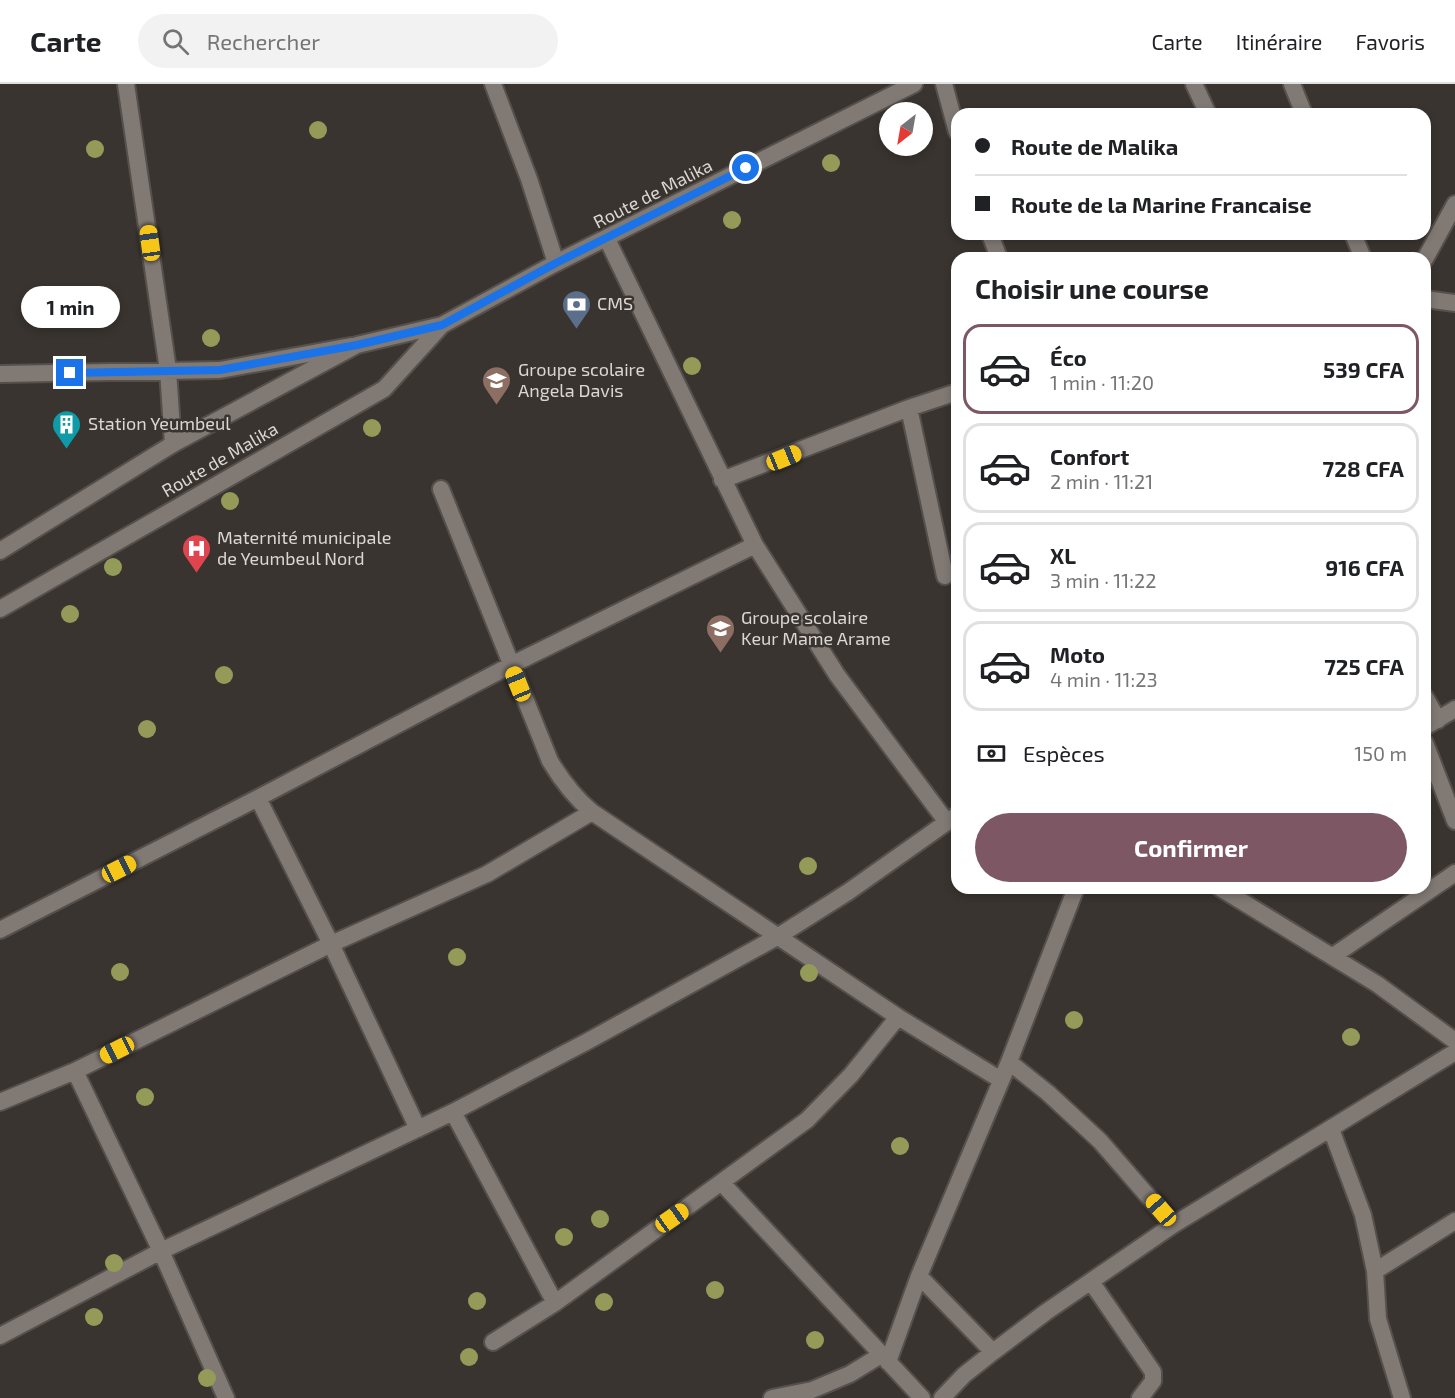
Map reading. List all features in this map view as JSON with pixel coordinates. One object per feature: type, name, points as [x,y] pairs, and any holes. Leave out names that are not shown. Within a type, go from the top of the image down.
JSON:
[{"type":"street","points":[[126,84],[168,370],[174,444]]},
{"type":"street","points":[[493,84],[529,178],[556,263]]},
{"type":"street","name":"Route de Malika","points":[[0,551],[174,444],[357,345],[442,325],[556,263],[914,84]]},
{"type":"street","points":[[944,84],[951,110]]},
{"type":"street","points":[[1194,84],[1205,108]]},
{"type":"street","points":[[1292,84],[1302,108]]},
{"type":"street","points":[[1429,252],[1455,204]]},
{"type":"street","points":[[607,239],[755,545],[837,675],[951,817]]},
{"type":"street","points":[[1431,300],[1455,303]]},
{"type":"street","name":"Route de Malika","points":[[0,609],[384,389],[442,325]]},
{"type":"street","points":[[0,374],[220,370],[357,345]]},
{"type":"street","points":[[722,480],[951,394]]},
{"type":"street","points":[[909,408],[945,576]]},
{"type":"street","points":[[441,489],[550,761],[577,800],[898,1017],[1001,1080]]},
{"type":"street","points":[[0,930],[511,665],[755,545]]},
{"type":"street","points":[[1431,723],[1455,709]]},
{"type":"street","points":[[1431,759],[1455,821]]},
{"type":"street","points":[[258,798],[331,944],[418,1129]]},
{"type":"street","points":[[0,1101],[75,1071],[331,944],[487,874],[592,812]]},
{"type":"street","points":[[0,1336],[161,1251],[453,1112],[588,1041],[777,937],[848,892],[951,819]]},
{"type":"street","points":[[1431,889],[1455,873]]},
{"type":"street","points":[[772,1398],[809,1394],[884,1358],[1009,1062],[1074,894]]},
{"type":"street","points":[[1233,894],[1415,1010],[1455,1041]]},
{"type":"street","points":[[1333,956],[1424,894]]},
{"type":"street","points":[[493,1342],[555,1303],[723,1183],[813,1114],[851,1075],[898,1017]]},
{"type":"street","points":[[942,1398],[993,1352],[1046,1312],[1092,1283],[1173,1225],[1455,1052]]},
{"type":"street","points":[[1009,1062],[1048,1093],[1100,1141],[1173,1225]]},
{"type":"street","points":[[75,1071],[161,1251],[226,1398]]},
{"type":"street","points":[[453,1112],[555,1303]]},
{"type":"street","points":[[1331,1129],[1363,1215],[1375,1271],[1378,1319],[1402,1398]]},
{"type":"street","points":[[723,1183],[922,1398]]},
{"type":"street","points":[[1375,1271],[1455,1221]]},
{"type":"street","points":[[919,1276],[993,1352]]},
{"type":"street","points":[[1092,1283],[1153,1372],[1153,1381],[1140,1398]]},
{"type":"place","name":"CMS","points":[[576,330]]},
{"type":"place","name":"Groupe scolaire Angela Davis","points":[[497,406]]},
{"type":"place","name":"Station Yeumbeul","points":[[67,450]]},
{"type":"place","name":"Maternité municipale de Yeumbeul Nord","points":[[196,574]]},
{"type":"place","name":"Groupe scolaire Keur Mame Arame","points":[[720,654]]},
{"type":"route","points":[[70,373],[220,370],[357,345],[442,325],[556,263],[746,168]]}]
